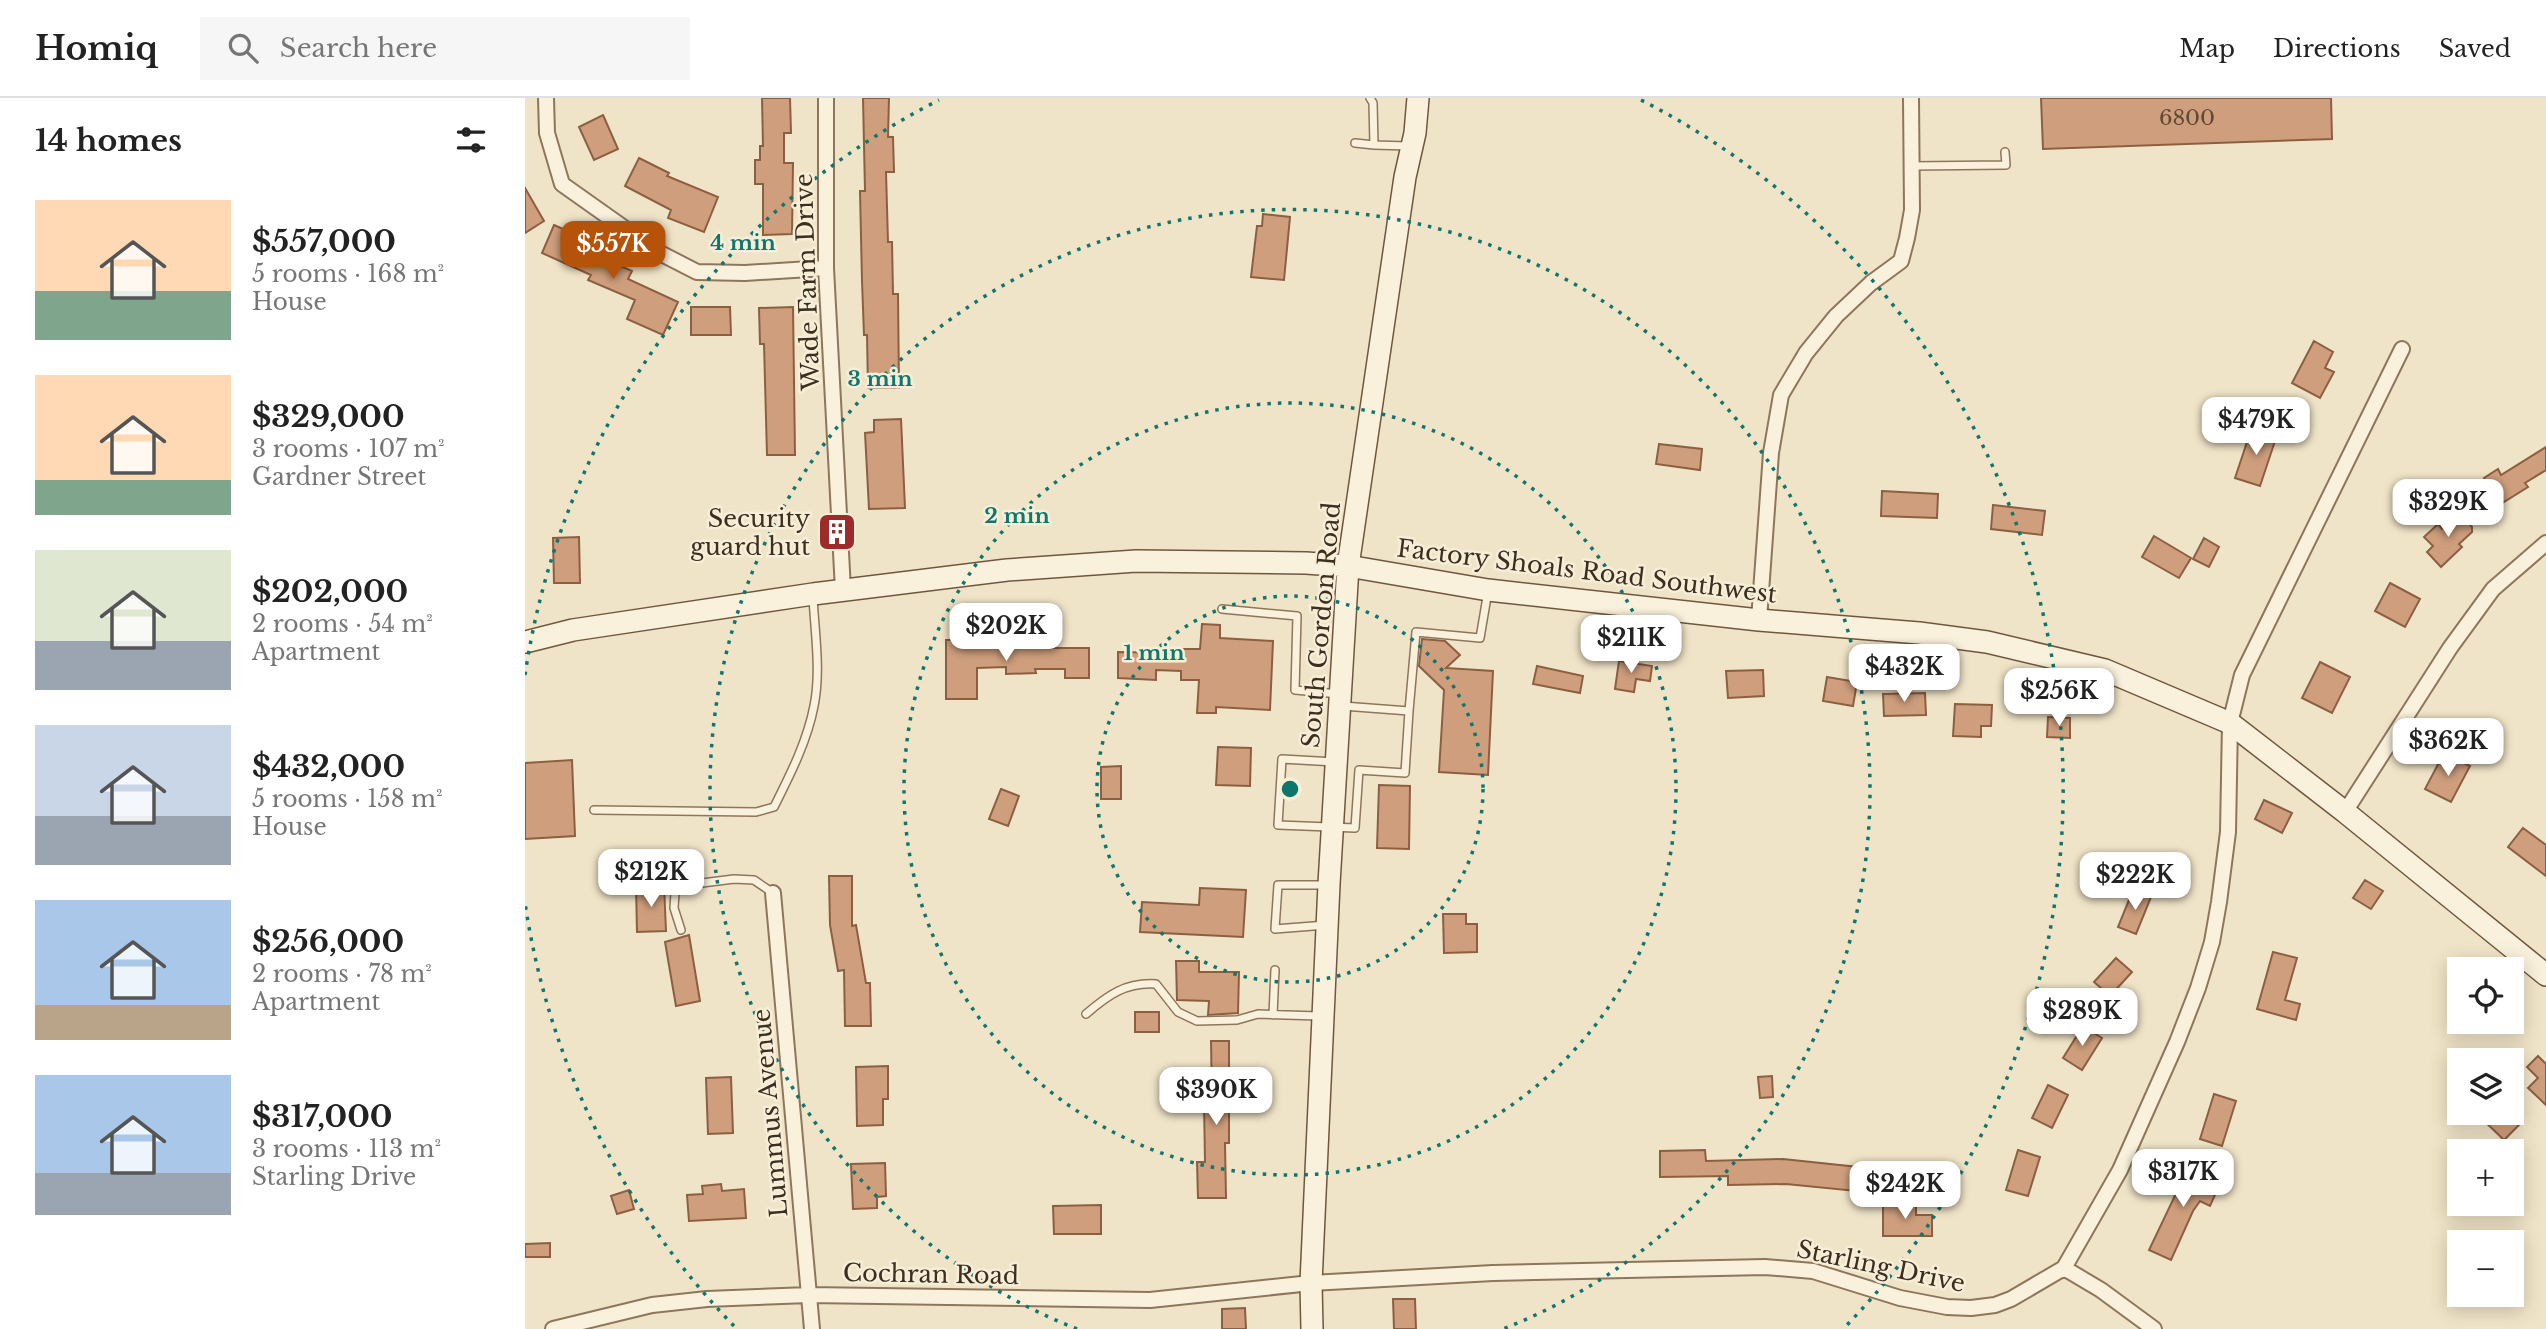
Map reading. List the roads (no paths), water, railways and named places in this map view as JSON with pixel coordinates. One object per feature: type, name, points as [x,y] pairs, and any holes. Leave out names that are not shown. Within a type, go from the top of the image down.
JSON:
[{"type":"street","points":[[546,98],[547,133],[562,184],[658,252],[697,272],[745,273],[827,268]]},
{"type":"street","name":"Wade Farm Drive","points":[[826,98],[827,268],[843,590]]},
{"type":"street","points":[[1410,98],[1413,140]]},
{"type":"street","name":"South Gordon Road","points":[[1312,1329],[1311,1283],[1329,884],[1348,566],[1418,98]]},
{"type":"street","points":[[1759,621],[1771,453],[1781,395],[1806,354],[1836,316],[1871,283],[1901,261],[1912,210],[1911,98]]},
{"type":"street","name":"Starling Drive","points":[[1311,1283],[1493,1273],[1765,1267],[1813,1272],[1900,1298],[1947,1307],[1971,1308],[1995,1305],[2011,1299],[2064,1268],[2120,1170],[2145,1116],[2194,999],[2212,942],[2228,832],[2230,723],[2242,675],[2402,349]]},
{"type":"street","points":[[2345,812],[2450,648],[2493,589],[2546,543]]},
{"type":"street","name":"Factory Shoals Road Southwest","points":[[525,642],[585,628],[843,590],[1007,570],[1136,561],[1348,566],[1487,590],[1759,621],[1919,633],[1987,642],[2105,670],[2230,723],[2345,812],[2546,975]]},
{"type":"street","name":"Lummus Avenue","points":[[773,893],[812,1329]]},
{"type":"street","points":[[2064,1268],[2154,1329]]},
{"type":"street","name":"Cochran Road","points":[[553,1329],[652,1305],[707,1299],[809,1295],[1150,1300],[1311,1283]]},
{"type":"lane","points":[[1370,98],[1373,103],[1374,145]]},
{"type":"lane","points":[[1355,143],[1374,145],[1413,140]]},
{"type":"lane","points":[[1912,166],[2006,165],[2005,152]]},
{"type":"lane","points":[[1336,762],[1282,758],[1278,825],[1355,828],[1359,770],[1405,773],[1416,632],[1480,638],[1487,590]]},
{"type":"lane","points":[[594,810],[756,811],[774,807],[793,770],[815,705],[817,662],[813,594]]},
{"type":"lane","points":[[1222,609],[1297,617],[1295,690],[1409,711]]},
{"type":"lane","points":[[681,930],[674,908],[675,894],[686,885],[734,879],[754,880],[773,893]]},
{"type":"lane","points":[[1328,925],[1275,929],[1278,885],[1329,884]]},
{"type":"lane","points":[[1273,1015],[1275,970]]},
{"type":"lane","points":[[1086,1014],[1107,995],[1141,983],[1156,984],[1178,1012],[1197,1021],[1237,1020],[1258,1014],[1323,1016]]},
{"type":"place","name":"Security guard hut","points":[[837,532]]}]
